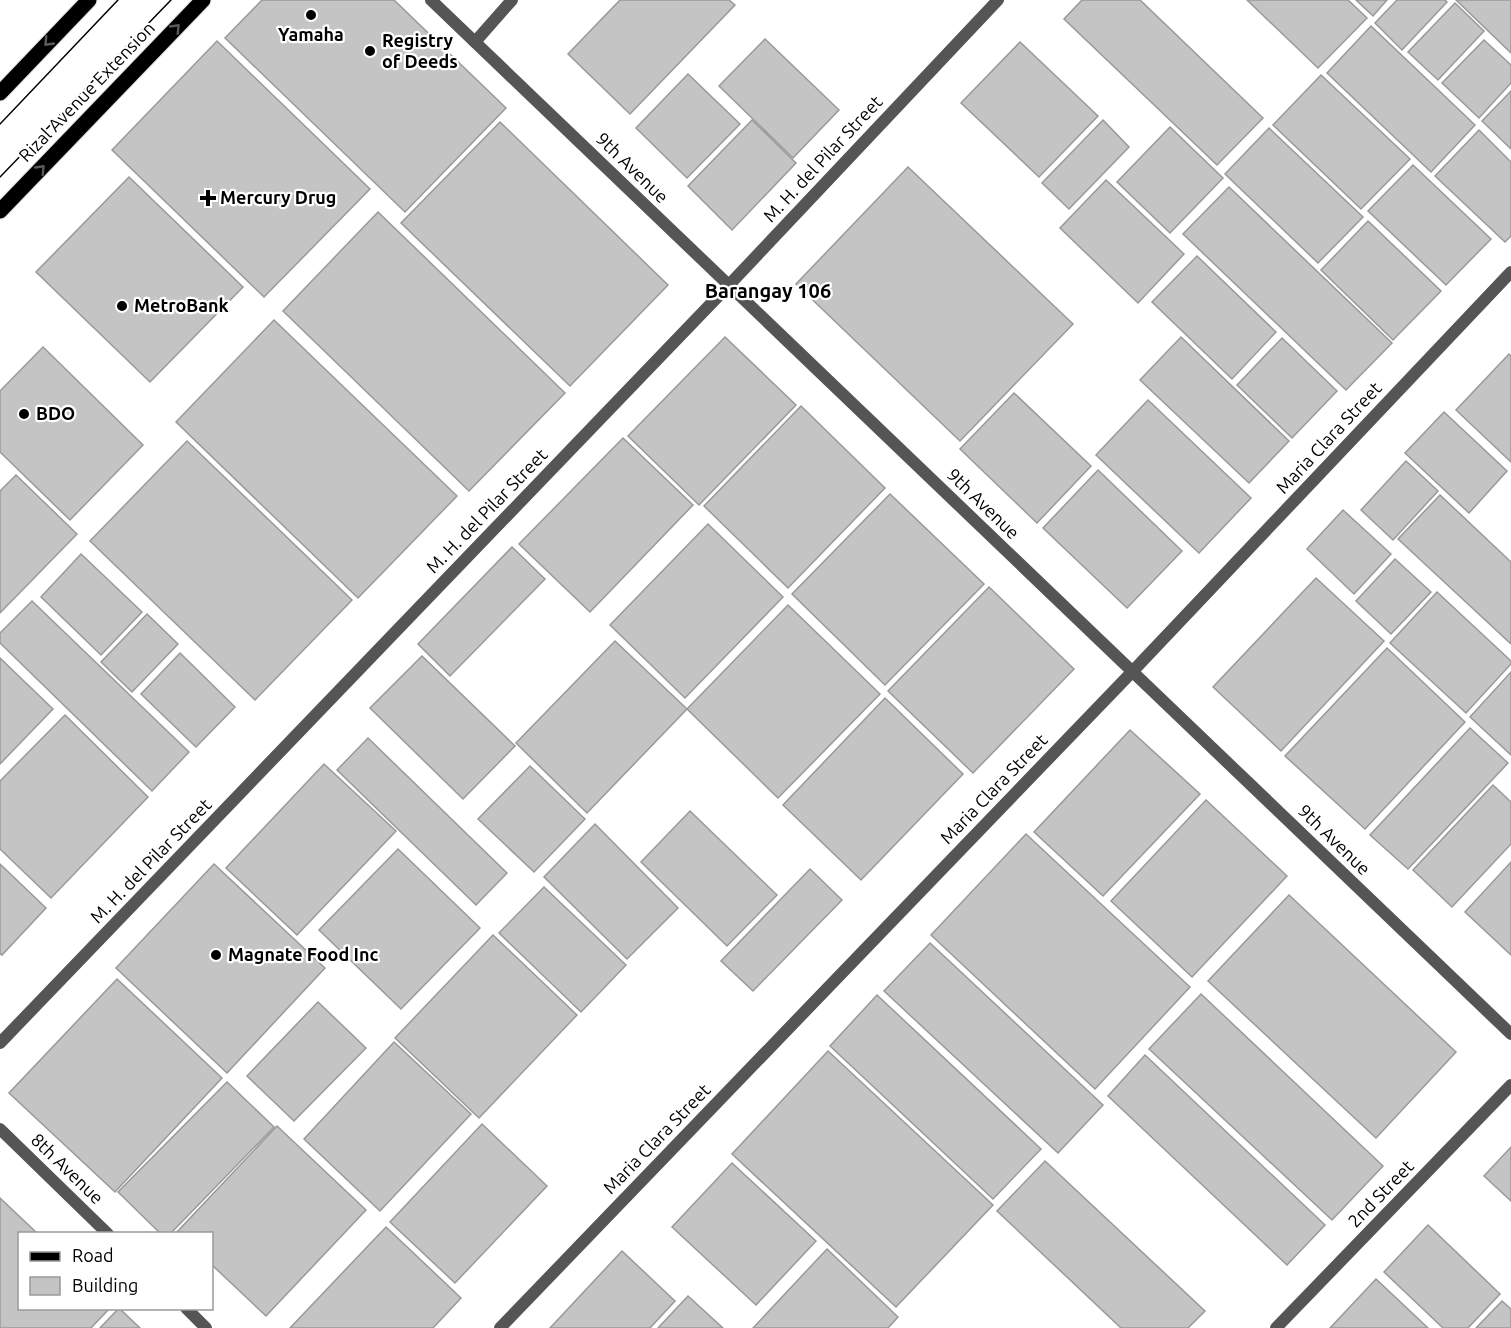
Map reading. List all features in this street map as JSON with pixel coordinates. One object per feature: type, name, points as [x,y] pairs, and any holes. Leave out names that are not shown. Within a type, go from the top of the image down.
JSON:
[{"type":"main road","points":[[0,93],[89,0]]},
{"type":"main road","name":"Rizal Avenue Extension","points":[[0,211],[203,0]]},
{"type":"street","name":"9th Avenue","points":[[431,0],[1511,1034]]},
{"type":"street","points":[[475,42],[512,0]]},
{"type":"street","name":"M. H. del Pilar Street","points":[[0,1043],[729,285],[998,0]]},
{"type":"street","name":"Maria Clara Street","points":[[500,1328],[1132,672],[1511,272]]},
{"type":"street","name":"2nd Street","points":[[1276,1328],[1511,1085]]},
{"type":"street","name":"8th Avenue","points":[[0,1130],[107,1232]]},
{"type":"street","points":[[188,1310],[206,1328]]},
{"type":"building","points":[[262,0],[394,0],[506,108],[405,212],[225,38]]},
{"type":"building","points":[[620,0],[729,0],[735,5],[630,114],[568,54]]},
{"type":"building","points":[[1082,0],[1140,0],[1263,118],[1217,165],[1064,19]]},
{"type":"building","points":[[1247,0],[1348,0],[1367,18],[1318,68]]},
{"type":"building","points":[[1356,0],[1387,0],[1373,16]]},
{"type":"building","points":[[1397,0],[1445,0],[1447,2],[1402,50],[1375,23]]},
{"type":"building","points":[[1456,0],[1511,0],[1511,53]]},
{"type":"building","points":[[1455,3],[1484,31],[1438,80],[1408,52]]},
{"type":"building","points":[[1371,26],[1475,125],[1431,172],[1327,73]]},
{"type":"building","points":[[765,39],[839,110],[793,158],[719,86]]},
{"type":"building","points":[[1484,40],[1511,65],[1511,83],[1479,118],[1442,83]]},
{"type":"building","points":[[217,41],[370,189],[264,297],[112,150]]},
{"type":"building","points":[[1020,42],[1098,116],[1039,177],[961,103]]},
{"type":"building","points":[[688,74],[740,124],[687,178],[636,128]]},
{"type":"building","points":[[1321,75],[1410,159],[1361,209],[1273,125]]},
{"type":"building","points":[[1511,91],[1511,149],[1482,121]]},
{"type":"building","points":[[752,120],[796,163],[732,230],[688,186]]},
{"type":"building","points":[[1103,120],[1129,147],[1069,209],[1042,183]]},
{"type":"building","points":[[500,122],[668,285],[570,386],[401,223]]},
{"type":"building","points":[[1170,127],[1223,178],[1170,233],[1117,182]]},
{"type":"building","points":[[1269,128],[1363,217],[1318,263],[1225,174]]},
{"type":"building","points":[[1479,130],[1511,162],[1511,236],[1505,242],[1435,176]]},
{"type":"building","points":[[1413,165],[1491,239],[1446,285],[1368,211]]},
{"type":"building","points":[[908,167],[1073,324],[960,441],[796,284]]},
{"type":"building","points":[[129,177],[243,287],[150,382],[36,272]]},
{"type":"building","points":[[1106,180],[1184,254],[1138,303],[1060,228]]},
{"type":"building","points":[[1229,187],[1392,343],[1346,390],[1183,234]]},
{"type":"building","points":[[378,212],[565,393],[469,491],[283,311]]},
{"type":"building","points":[[1368,221],[1441,291],[1393,340],[1321,270]]},
{"type":"building","points":[[1197,256],[1276,332],[1232,379],[1152,302]]},
{"type":"building","points":[[274,320],[457,496],[358,598],[176,422]]},
{"type":"building","points":[[725,337],[796,405],[699,505],[628,436]]},
{"type":"building","points":[[1181,337],[1289,441],[1249,483],[1140,380]]},
{"type":"building","points":[[1282,338],[1337,391],[1292,438],[1237,385]]},
{"type":"building","points":[[43,347],[143,445],[70,520],[0,452],[0,391]]},
{"type":"building","points":[[1509,354],[1511,356],[1511,462],[1456,410]]},
{"type":"building","points":[[1014,393],[1091,466],[1037,523],[960,449]]},
{"type":"building","points":[[1148,400],[1251,498],[1199,553],[1096,455]]},
{"type":"building","points":[[801,406],[885,488],[788,588],[704,506]]},
{"type":"building","points":[[1444,412],[1507,471],[1469,513],[1405,453]]},
{"type":"building","points":[[623,438],[693,505],[590,612],[519,544]]},
{"type":"building","points":[[187,441],[352,600],[255,700],[90,541]]},
{"type":"building","points":[[1406,461],[1438,491],[1393,540],[1361,510]]},
{"type":"building","points":[[1098,470],[1182,551],[1127,608],[1043,528]]},
{"type":"building","points":[[16,475],[77,534],[0,613],[0,491]]},
{"type":"building","points":[[890,494],[984,584],[885,685],[792,594]]},
{"type":"building","points":[[1440,495],[1511,562],[1511,644],[1398,539]]},
{"type":"building","points":[[1343,510],[1391,554],[1354,594],[1307,549]]},
{"type":"building","points":[[708,524],[783,597],[685,698],[610,625]]},
{"type":"building","points":[[512,547],[545,579],[450,676],[418,644]]},
{"type":"building","points":[[81,554],[142,612],[101,655],[41,597]]},
{"type":"building","points":[[1395,559],[1431,592],[1391,634],[1356,601]]},
{"type":"building","points":[[1316,578],[1384,641],[1281,751],[1213,687]]},
{"type":"building","points":[[989,587],[1074,669],[973,773],[888,691]]},
{"type":"building","points":[[1437,592],[1511,661],[1511,664],[1466,713],[1390,643]]},
{"type":"building","points":[[32,601],[189,752],[152,791],[0,643],[0,633]]},
{"type":"building","points":[[788,605],[880,694],[778,798],[687,709]]},
{"type":"building","points":[[147,614],[178,644],[132,692],[101,662]]},
{"type":"building","points":[[615,641],[687,709],[587,813],[516,743]]},
{"type":"building","points":[[1387,648],[1465,722],[1365,829],[1285,756]]},
{"type":"building","points":[[180,653],[235,707],[196,747],[141,694]]},
{"type":"building","points":[[422,656],[515,746],[463,799],[370,708]]},
{"type":"building","points":[[0,658],[53,709],[0,764]]},
{"type":"building","points":[[1511,672],[1511,755],[1470,717]]},
{"type":"building","points":[[885,698],[963,774],[861,880],[783,805]]},
{"type":"building","points":[[65,715],[148,797],[51,898],[0,849],[0,781]]},
{"type":"building","points":[[1470,728],[1508,763],[1408,869],[1370,835]]},
{"type":"building","points":[[1130,730],[1200,794],[1103,896],[1034,832]]},
{"type":"building","points":[[368,738],[507,873],[476,905],[337,770]]},
{"type":"building","points":[[324,764],[396,831],[297,935],[226,868]]},
{"type":"building","points":[[530,766],[585,819],[534,872],[478,819]]},
{"type":"building","points":[[1493,785],[1511,802],[1511,844],[1452,907],[1413,870]]},
{"type":"building","points":[[1206,800],[1287,876],[1192,977],[1111,901]]},
{"type":"building","points":[[690,811],[777,895],[727,946],[641,862]]},
{"type":"building","points":[[595,824],[678,908],[627,959],[544,877]]},
{"type":"building","points":[[1026,834],[1190,987],[1095,1089],[931,935]]},
{"type":"building","points":[[398,849],[480,928],[401,1009],[319,930]]},
{"type":"building","points":[[1511,862],[1511,955],[1465,912]]},
{"type":"building","points":[[0,864],[46,908],[2,955],[0,954]]},
{"type":"building","points":[[214,864],[325,968],[227,1073],[116,968]]},
{"type":"building","points":[[810,869],[842,900],[753,991],[721,961]]},
{"type":"building","points":[[544,887],[626,965],[581,1012],[499,933]]},
{"type":"building","points":[[1289,895],[1456,1052],[1376,1138],[1208,981]]},
{"type":"building","points":[[493,935],[577,1015],[479,1118],[395,1038]]},
{"type":"building","points":[[930,943],[1103,1105],[1058,1153],[884,991]]},
{"type":"building","points":[[117,979],[222,1078],[115,1192],[9,1093]]},
{"type":"building","points":[[1201,994],[1383,1166],[1332,1220],[1149,1049]]},
{"type":"building","points":[[877,995],[1041,1149],[993,1199],[830,1046]]},
{"type":"building","points":[[318,1002],[366,1048],[294,1121],[247,1076]]},
{"type":"building","points":[[394,1042],[471,1114],[380,1211],[304,1139]]},
{"type":"building","points":[[828,1051],[993,1205],[896,1307],[732,1154]]},
{"type":"building","points":[[1145,1055],[1325,1225],[1287,1265],[1108,1096]]},
{"type":"building","points":[[227,1082],[274,1127],[172,1232],[159,1232],[118,1192]]},
{"type":"building","points":[[482,1124],[547,1186],[455,1283],[390,1222]]},
{"type":"building","points":[[277,1126],[366,1210],[266,1316],[213,1266],[213,1232],[177,1232]]},
{"type":"building","points":[[1511,1147],[1511,1201],[1484,1176]]},
{"type":"building","points":[[1045,1161],[1205,1311],[1188,1328],[1121,1328],[997,1211]]},
{"type":"building","points":[[732,1163],[816,1241],[756,1305],[672,1227]]},
{"type":"building","points":[[0,1198],[36,1232],[18,1232],[18,1310],[108,1310],[91,1328],[0,1328]]},
{"type":"building","points":[[1428,1225],[1500,1294],[1468,1328],[1443,1328],[1384,1272]]},
{"type":"building","points":[[386,1227],[461,1298],[433,1328],[290,1328]]},
{"type":"building","points":[[827,1249],[898,1317],[888,1328],[753,1328]]},
{"type":"building","points":[[622,1251],[675,1301],[650,1328],[550,1328]]},
{"type":"building","points":[[1376,1279],[1428,1328],[1330,1328]]},
{"type":"building","points":[[688,1296],[723,1328],[658,1328]]},
{"type":"building","points":[[1502,1301],[1511,1309],[1511,1328],[1476,1328]]},
{"type":"building","points":[[117,1310],[121,1310],[140,1328],[100,1328]]},
{"type":"tram line","points":[[0,124],[118,0]]},
{"type":"tram line","points":[[0,177],[171,0]]},
{"type":"place","name":"Yamaha","points":[[311,15]]},
{"type":"place","name":"Registry of Deeds","points":[[370,51]]},
{"type":"place","name":"Mercury Drug","points":[[208,198]]},
{"type":"place","name":"MetroBank","points":[[122,306]]},
{"type":"place","name":"BDO","points":[[24,414]]},
{"type":"place","name":"Magnate Food Inc","points":[[216,955]]},
{"type":"district","name":"Barangay 106","points":[[768,291]]}]
